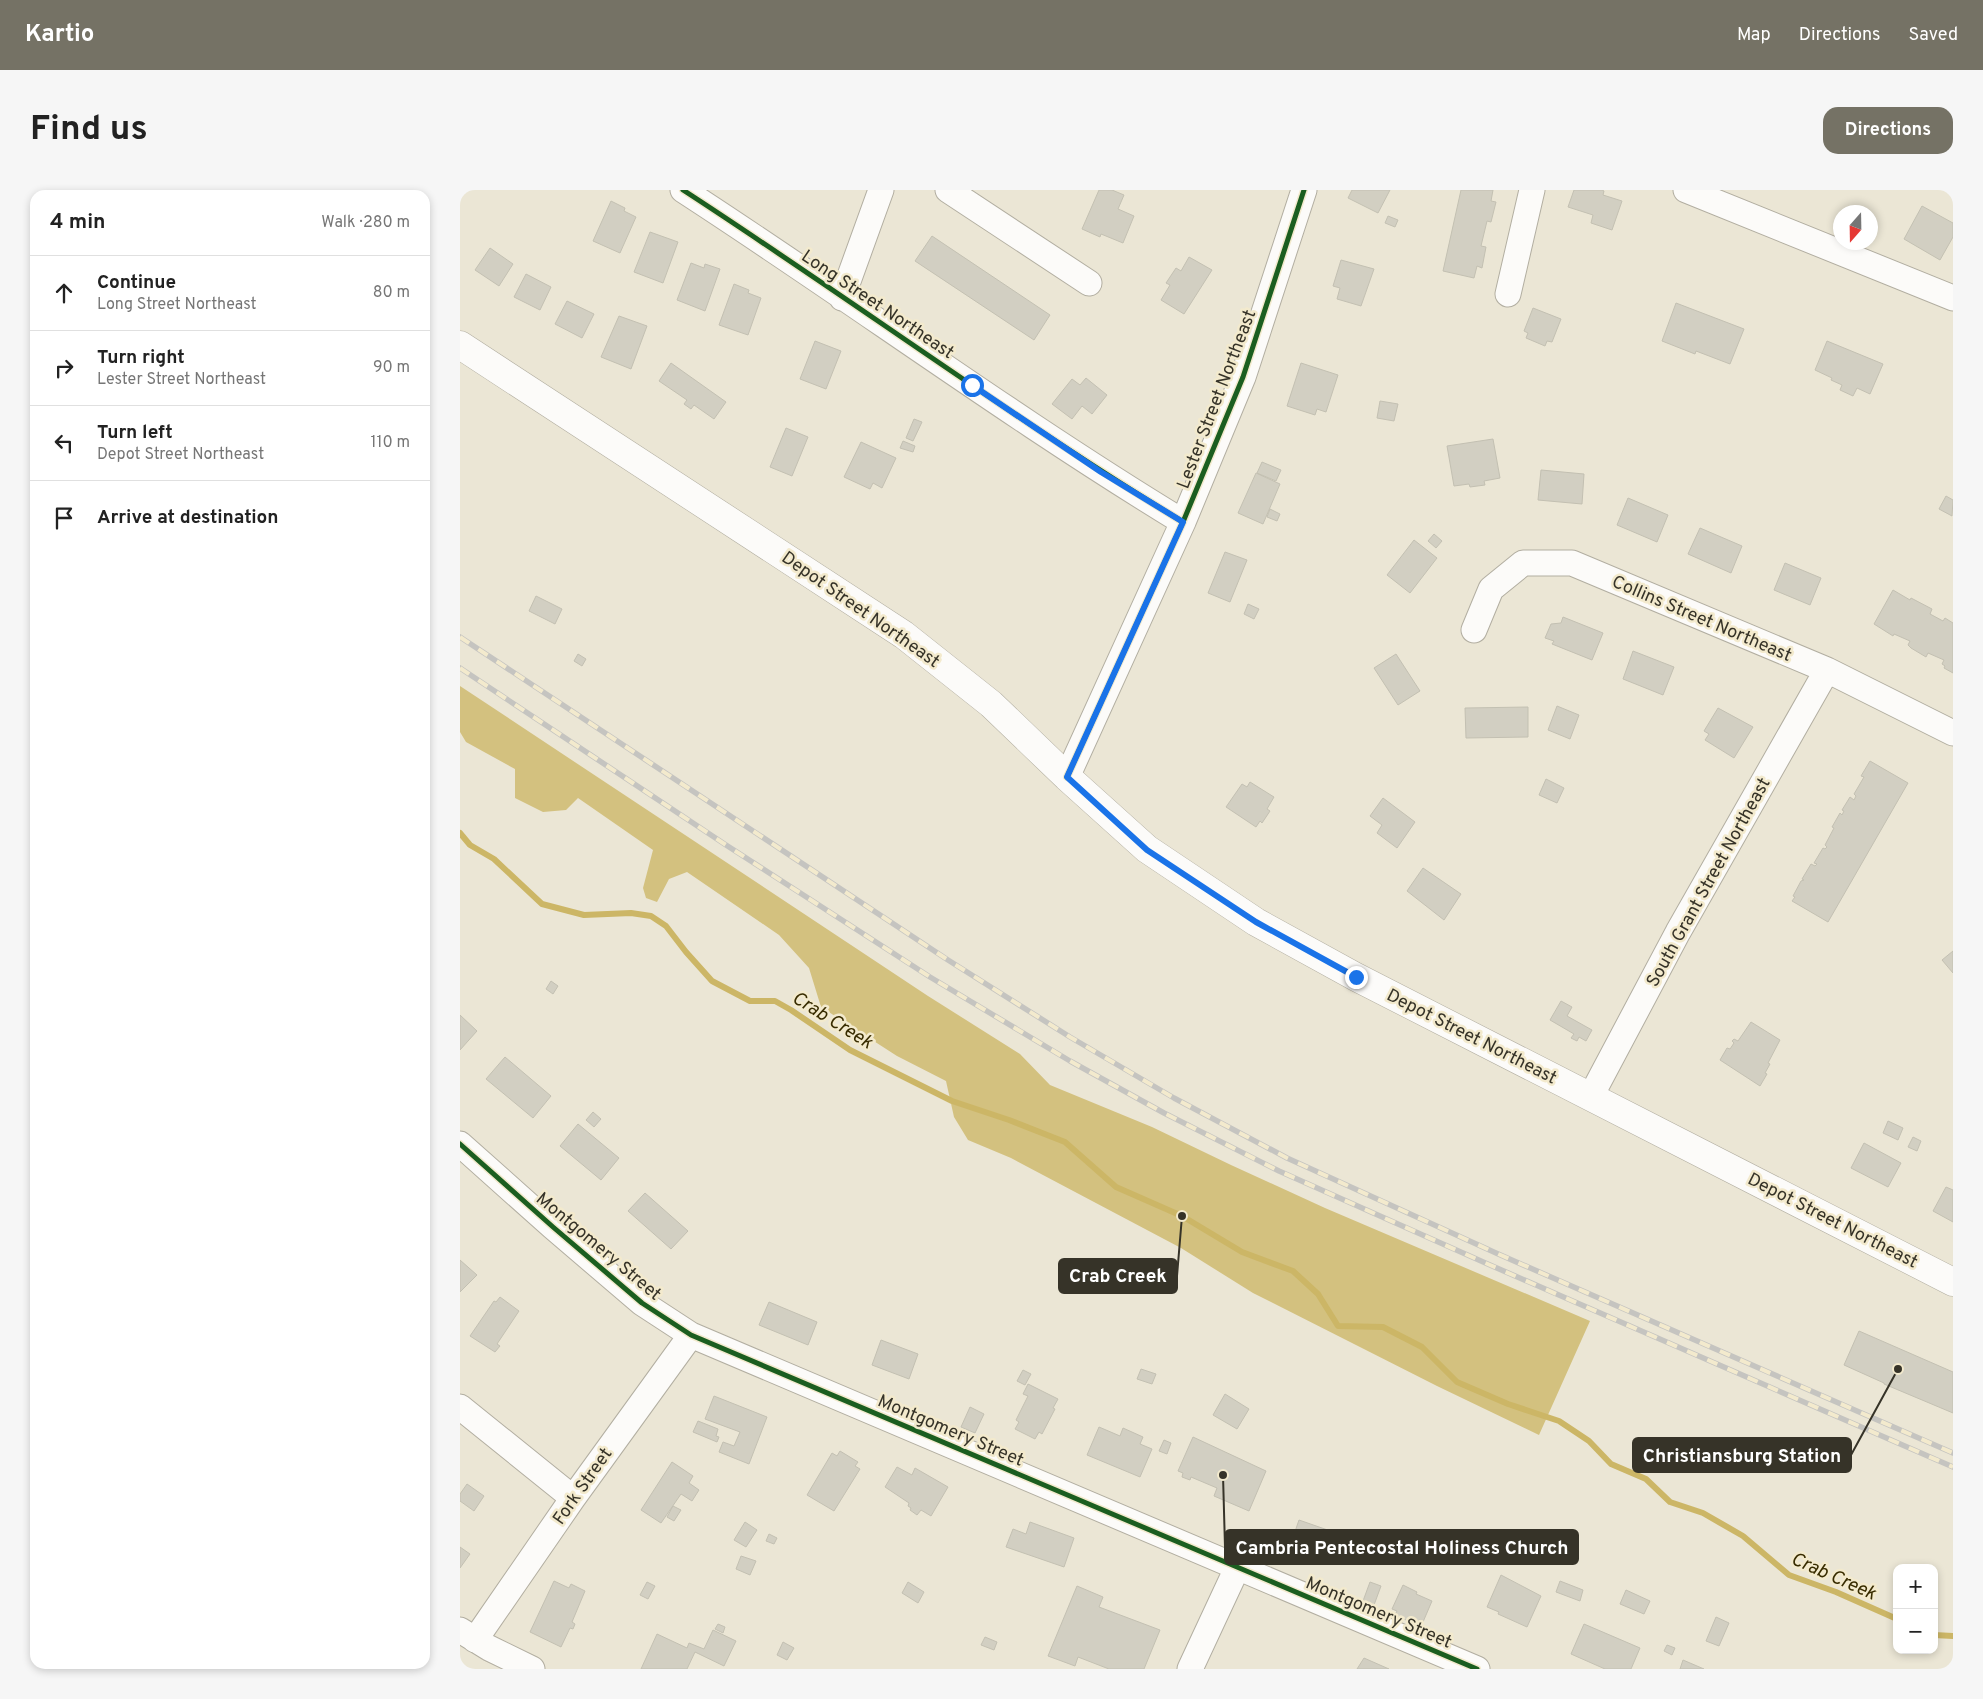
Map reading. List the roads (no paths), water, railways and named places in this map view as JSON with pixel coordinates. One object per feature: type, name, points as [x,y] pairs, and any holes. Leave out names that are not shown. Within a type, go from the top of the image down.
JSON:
[{"type":"main road","name":"Depot Street Northeast","points":[[460,346],[904,635],[991,704],[1147,850],[1256,922],[1356,977],[1953,1282]]},
{"type":"street","name":"Long Street Northeast","points":[[684,190],[1101,472],[1183,522]]},
{"type":"street","points":[[842,298],[881,190]]},
{"type":"street","points":[[948,190],[1089,283]]},
{"type":"street","name":"Lester Street Northeast","points":[[1067,777],[1183,522],[1242,377],[1304,190]]},
{"type":"street","points":[[1508,294],[1532,190]]},
{"type":"street","points":[[1686,190],[1953,298]]},
{"type":"street","name":"Collins Street Northeast","points":[[1474,630],[1491,589],[1523,563],[1572,563],[1827,670],[1953,733]]},
{"type":"street","name":"South Grant Street Northeast","points":[[1591,1096],[1678,932],[1827,670]]},
{"type":"street","name":"Montgomery Street","points":[[460,1144],[642,1303],[691,1334],[1477,1669]]},
{"type":"street","name":"Fork Street","points":[[467,1635],[573,1498],[691,1334]]},
{"type":"street","points":[[460,1406],[573,1498]]},
{"type":"street","points":[[1190,1669],[1238,1566]]},
{"type":"street","points":[[467,1635],[532,1669]]},
{"type":"waterway","name":"Crab Creek","points":[[460,833],[470,845],[494,859],[542,904],[584,915],[631,913],[651,916],[666,926],[712,981],[750,1001],[775,1001],[850,1050],[952,1101],[1009,1120],[1065,1142],[1116,1187],[1182,1216],[1242,1252],[1293,1271],[1318,1294],[1338,1326],[1383,1327],[1422,1347],[1457,1382],[1508,1404],[1559,1421],[1589,1441],[1611,1464],[1646,1479],[1670,1502],[1703,1513],[1743,1536],[1789,1575],[1836,1592],[1893,1617]]},
{"type":"waterway","name":"Crab Creek","points":[[1938,1635],[1953,1636]]},
{"type":"railway","points":[[460,637],[948,960],[1070,1037],[1174,1098],[1287,1158],[1496,1253],[1953,1453]]},
{"type":"railway","points":[[460,668],[726,845],[930,977],[1070,1061],[1164,1113],[1279,1171],[1953,1467]]},
{"type":"place","name":"Crab Creek","points":[[1182,1216]]},
{"type":"place","name":"Christiansburg Station","points":[[1898,1369]]},
{"type":"place","name":"Cambria Pentecostal Holiness Church","points":[[1223,1475]]}]
